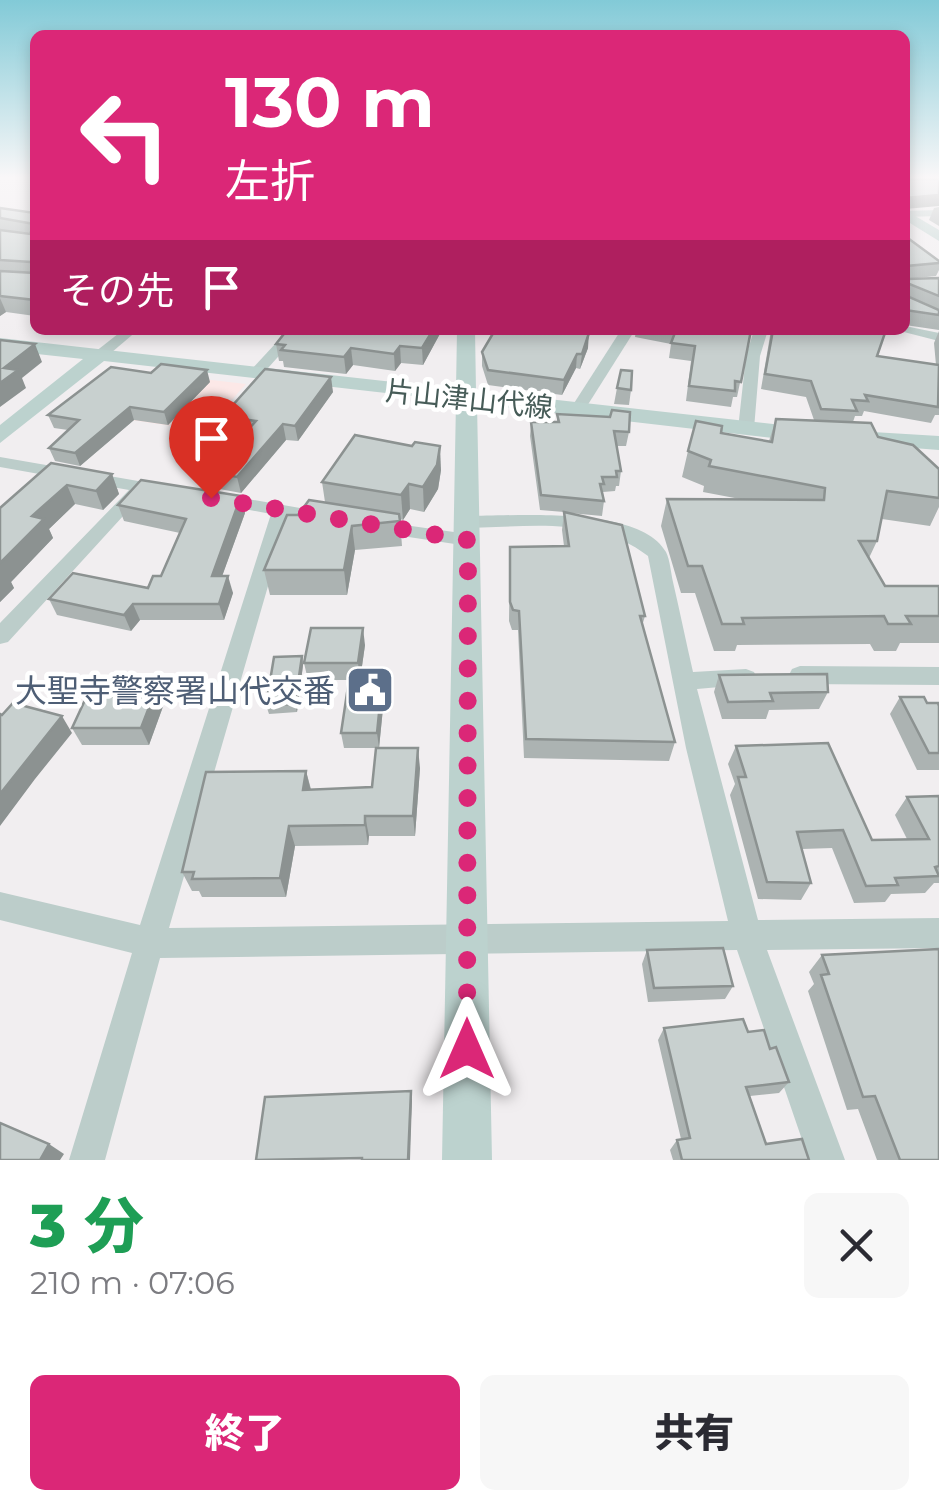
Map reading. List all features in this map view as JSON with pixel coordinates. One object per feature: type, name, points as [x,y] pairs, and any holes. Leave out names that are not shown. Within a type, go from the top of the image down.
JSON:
[{"type":"street","points":[[910,331],[939,337]]},
{"type":"street","points":[[1,434],[125,335]]},
{"type":"street","points":[[256,374],[291,335]]},
{"type":"street","points":[[466,335],[466,1160]]},
{"type":"street","points":[[577,412],[625,335]]},
{"type":"street","points":[[746,430],[753,356],[759,335]]},
{"type":"street","name":"片山津山代線","points":[[0,344],[746,430],[939,443]]},
{"type":"street","points":[[912,442],[930,465]]},
{"type":"street","points":[[0,462],[344,521],[468,531],[584,522],[612,526],[641,538],[656,553],[683,681],[747,936],[828,1160]]},
{"type":"street","points":[[0,636],[140,487]]},
{"type":"street","points":[[87,1160],[282,508]]},
{"type":"street","points":[[683,681],[837,674],[939,676]]},
{"type":"street","points":[[0,906],[150,942],[939,932]]},
{"type":"shaded area","points":[[117,369],[246,384],[204,431],[118,418]]},
{"type":"building","points":[[0,233],[30,234],[30,262],[0,260]]},
{"type":"building","points":[[910,240],[939,261],[910,266]]},
{"type":"building","points":[[0,271],[30,273],[30,299],[0,296]]},
{"type":"building","points":[[939,278],[939,296],[910,284],[910,279]]},
{"type":"building","points":[[910,297],[939,310],[939,315],[910,311]]},
{"type":"building","points":[[283,335],[430,335],[422,348],[400,346],[394,354],[351,348],[344,357],[281,350],[285,345],[276,344]]},
{"type":"building","points":[[492,335],[588,335],[582,354],[577,354],[564,380],[488,370],[482,352]]},
{"type":"building","points":[[674,335],[750,335],[741,382],[735,381],[735,391],[689,386],[695,346],[671,343]]},
{"type":"building","points":[[772,335],[884,335],[877,356],[939,365],[938,407],[865,395],[868,401],[852,400],[857,411],[821,409],[811,381],[765,374]]},
{"type":"building","points":[[0,340],[35,344],[4,368],[18,370],[0,383]]},
{"type":"building","points":[[161,364],[207,370],[164,412],[130,407],[75,453],[49,448],[79,420],[48,415],[111,367],[151,373]]},
{"type":"building","points":[[265,369],[331,377],[295,426],[283,424],[237,477],[210,472],[256,421],[223,416]]},
{"type":"building","points":[[621,370],[632,371],[631,390],[617,388]]},
{"type":"building","points":[[612,410],[630,412],[629,432],[614,431],[621,471],[616,471],[617,477],[602,477],[604,501],[541,495],[531,422],[559,422],[557,414],[610,417]]},
{"type":"building","points":[[776,419],[871,423],[878,437],[913,445],[939,469],[939,498],[887,491],[877,541],[859,541],[885,586],[939,586],[939,616],[906,616],[911,624],[888,624],[884,616],[742,618],[744,624],[722,624],[702,566],[688,566],[667,499],[824,500],[825,488],[709,466],[711,460],[688,451],[696,421],[722,426],[721,433],[772,442]]},
{"type":"building","points":[[355,435],[412,446],[415,442],[440,446],[437,465],[423,487],[409,484],[401,495],[322,482]]},
{"type":"building","points":[[51,463],[112,474],[96,491],[67,485],[32,516],[44,519],[0,563],[0,508]]},
{"type":"building","points":[[141,480],[241,496],[212,576],[228,576],[219,604],[133,604],[124,615],[49,599],[73,573],[148,588],[153,576],[161,576],[186,519],[118,505]]},
{"type":"building","points":[[309,500],[399,514],[400,521],[352,526],[344,570],[264,570],[287,515],[298,515]]},
{"type":"building","points":[[564,512],[622,525],[645,616],[640,616],[675,742],[526,739],[519,611],[513,610],[510,602],[510,547],[569,546]]},
{"type":"building","points":[[311,628],[363,628],[358,663],[304,663]]},
{"type":"building","points":[[302,656],[295,704],[266,705],[274,657]]},
{"type":"building","points":[[350,673],[383,673],[377,733],[341,733]]},
{"type":"building","points":[[827,674],[828,692],[770,693],[773,701],[728,702],[719,675]]},
{"type":"building","points":[[158,684],[141,728],[72,728],[92,685]]},
{"type":"building","points":[[900,697],[924,697],[927,703],[938,703],[939,753],[929,753]]},
{"type":"building","points":[[13,703],[62,716],[0,794],[0,714]]},
{"type":"building","points":[[828,743],[872,840],[929,839],[907,797],[939,796],[939,866],[935,867],[939,876],[895,878],[898,885],[866,886],[843,830],[797,832],[811,883],[767,882],[738,777],[746,777],[736,746]]},
{"type":"building","points":[[376,748],[418,748],[413,816],[365,816],[365,825],[289,826],[280,878],[192,879],[194,872],[182,872],[206,772],[306,771],[303,790],[372,787]]},
{"type":"building","points":[[723,948],[733,986],[654,988],[647,950]]},
{"type":"building","points":[[939,949],[939,1160],[900,1160],[875,1096],[863,1097],[821,975],[829,974],[822,955]]},
{"type":"building","points":[[743,1019],[748,1032],[764,1030],[770,1049],[776,1047],[789,1082],[746,1087],[766,1144],[802,1139],[809,1160],[682,1160],[677,1140],[690,1138],[664,1028]]},
{"type":"building","points":[[411,1091],[408,1160],[256,1160],[265,1097]]},
{"type":"building","points":[[0,1123],[49,1144],[40,1160],[0,1160]]},
{"type":"place","name":"大聖寺警察署山代交番","points":[[370,690]]},
{"type":"route","points":[[211,498],[468,540],[467,1049]]}]
